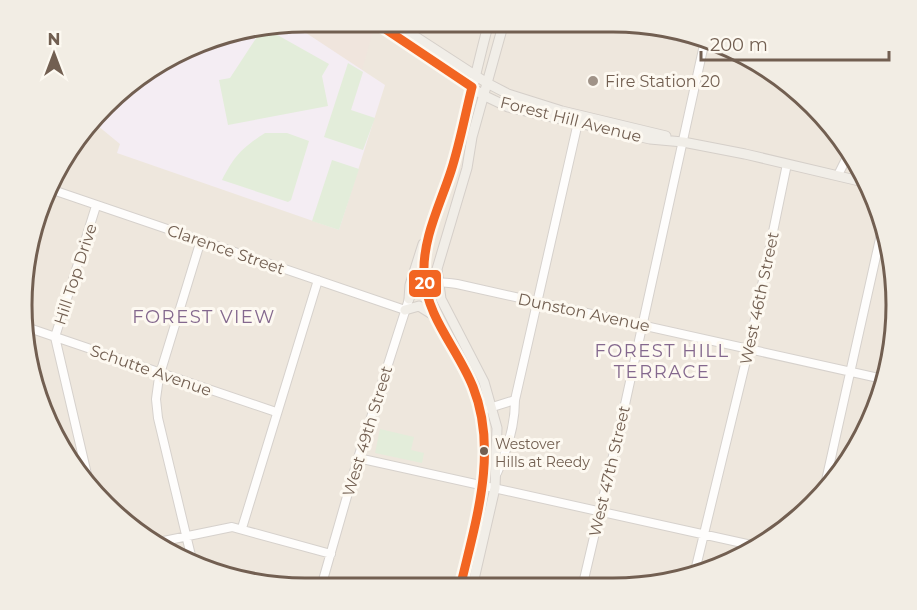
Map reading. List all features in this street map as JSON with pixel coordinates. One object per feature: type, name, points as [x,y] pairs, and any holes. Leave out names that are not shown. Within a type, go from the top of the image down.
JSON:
[{"type":"main road","name":"Forest Hill Avenue","points":[[391,32],[483,95],[508,107],[578,119]]},
{"type":"main road","name":"Forest Hill Avenue","points":[[408,32],[487,83],[518,98],[578,119],[650,139],[682,142],[855,179]]},
{"type":"main road","points":[[462,578],[482,485],[486,448],[481,410],[474,389],[436,317],[425,284],[425,258],[453,162],[486,32]]},
{"type":"main road","points":[[474,578],[495,488],[497,428],[484,382],[444,306],[437,282],[438,260],[465,176],[483,95],[501,32]]},
{"type":"main road","points":[[409,299],[410,285],[423,244],[432,229]]},
{"type":"main road","points":[[405,310],[419,306],[436,317]]},
{"type":"street","name":"West 47th Street","points":[[584,578],[624,409],[703,47]]},
{"type":"street","points":[[497,473],[507,448],[578,119]]},
{"type":"street","points":[[838,175],[845,162]]},
{"type":"street","name":"West 46th Street","points":[[696,565],[749,348],[787,164]]},
{"type":"street","name":"Clarence Street","points":[[56,191],[405,310]]},
{"type":"street","name":"Hill Top Drive","points":[[85,467],[54,337],[96,206]]},
{"type":"street","points":[[190,553],[158,418],[156,399],[160,373],[201,240]]},
{"type":"street","points":[[828,473],[878,245]]},
{"type":"street","points":[[242,528],[318,280]]},
{"type":"street","name":"Dunston Avenue","points":[[425,284],[437,282],[457,284],[876,377]]},
{"type":"street","name":"West 49th Street","points":[[324,578],[358,458],[405,310],[416,287],[425,284]]},
{"type":"street","name":"Schutte Avenue","points":[[33,329],[276,412]]},
{"type":"street","points":[[481,410],[516,400]]},
{"type":"street","points":[[358,458],[745,544]]},
{"type":"street","points":[[165,540],[232,527],[331,554]]},
{"type":"shaded area","points":[[287,32],[630,32],[648,34],[683,41],[717,52],[749,68],[792,99],[829,139],[849,168],[865,200],[876,234],[885,287],[883,341],[871,393],[849,442],[818,485],[778,522],[749,542],[717,558],[683,569],[630,578],[287,578],[269,576],[234,569],[200,558],[168,542],[125,511],[99,485],[68,442],[52,410],[41,376],[32,323],[32,287],[37,252],[46,217],[68,168],[88,139],[125,99],[139,88],[168,68],[200,52],[234,41]]},
{"type":"shaded area","points":[[305,32],[373,32],[362,70]]},
{"type":"shaded area","points":[[305,32],[385,85],[339,230],[117,153],[120,144],[98,126],[125,99],[168,68],[200,52],[234,41],[269,34]]},
{"type":"green space","points":[[275,33],[329,64],[322,76],[328,106],[228,125],[219,80],[230,78],[257,36]]},
{"type":"green space","points":[[348,63],[363,72],[351,110],[375,118],[363,150],[324,137]]},
{"type":"green space","points":[[265,133],[287,133],[309,141],[291,200],[288,202],[222,180],[240,153]]},
{"type":"green space","points":[[332,160],[359,169],[339,230],[312,221]]},
{"type":"green space","points":[[380,429],[414,437],[411,450],[424,453],[422,463],[375,453]]},
{"type":"transit line","name":"20","points":[[390,32],[472,87],[460,140],[429,235],[424,262],[426,291],[431,306],[467,373],[481,412],[484,437],[482,488],[462,578]]},
{"type":"place","name":"Fire Station 20","points":[[593,81]]},
{"type":"place","name":"Westover Hills at Reedy","points":[[484,451]]},
{"type":"district","name":"FOREST VIEW","points":[[204,317]]},
{"type":"district","name":"FOREST HILL TERRACE","points":[[662,361]]}]
